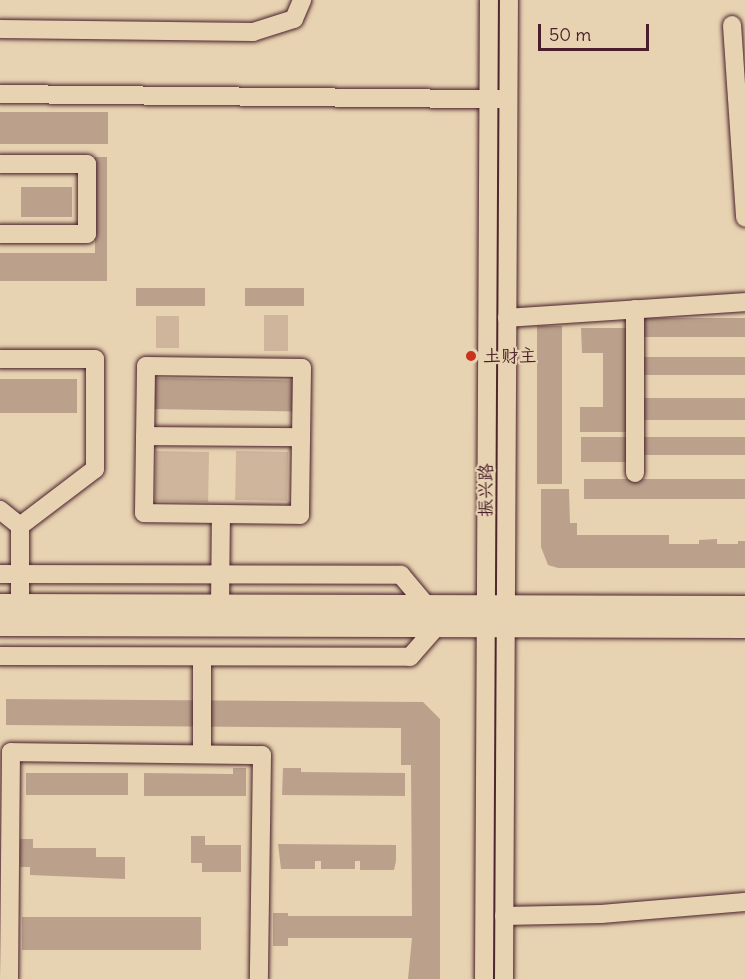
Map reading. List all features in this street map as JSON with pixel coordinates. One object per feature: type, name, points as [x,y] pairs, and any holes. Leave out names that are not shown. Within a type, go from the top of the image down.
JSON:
[{"type":"main road","points":[[10,605],[220,605],[432,616]]},
{"type":"main road","points":[[0,625],[496,616],[745,606]]},
{"type":"main road","points":[[496,616],[745,627]]},
{"type":"street","points":[[0,29],[253,32],[294,19],[302,0]]},
{"type":"street","name":"振兴路","points":[[489,0],[488,99],[504,979]]},
{"type":"street","name":"振兴路","points":[[484,979],[507,318],[509,0]]},
{"type":"street","points":[[732,25],[745,218]]},
{"type":"street","points":[[0,94],[508,99]]},
{"type":"street","points":[[0,164],[87,164],[87,234],[0,234]]},
{"type":"street","points":[[507,318],[745,302]]},
{"type":"street","points":[[635,309],[635,473]]},
{"type":"street","points":[[0,360],[95,360],[95,469],[20,526]]},
{"type":"street","points":[[146,366],[302,368],[300,514],[144,513],[145,436],[146,366]]},
{"type":"street","points":[[145,436],[301,438]]},
{"type":"street","points":[[0,510],[20,526]]},
{"type":"street","points":[[220,605],[221,514]]},
{"type":"street","points":[[10,605],[20,574],[20,526]]},
{"type":"street","points":[[0,574],[401,575],[432,616],[410,657],[0,656]]},
{"type":"street","points":[[202,657],[202,754]]},
{"type":"street","points":[[9,979],[11,752],[262,755],[259,979]]},
{"type":"street","points":[[504,916],[601,914],[745,902]]},
{"type":"shaded area","points":[[264,315],[288,315],[288,351],[264,351]]},
{"type":"shaded area","points":[[156,316],[179,316],[179,348],[156,348]]},
{"type":"shaded area","points":[[156,451],[209,452],[208,502],[155,501]]},
{"type":"shaded area","points":[[236,451],[288,452],[287,501],[235,500]]},
{"type":"building","points":[[0,112],[108,112],[108,144],[0,144]]},
{"type":"building","points":[[95,157],[107,157],[107,281],[0,281],[0,253],[95,253]]},
{"type":"building","points":[[21,187],[72,187],[72,217],[21,217]]},
{"type":"building","points":[[136,288],[205,288],[205,306],[136,306]]},
{"type":"building","points":[[245,288],[304,288],[304,306],[245,306]]},
{"type":"building","points":[[642,318],[745,318],[745,337],[642,337]]},
{"type":"building","points":[[537,326],[562,326],[562,484],[537,484]]},
{"type":"building","points":[[581,328],[628,328],[628,432],[580,432],[580,407],[603,407],[603,353],[582,353]]},
{"type":"building","points":[[642,357],[745,357],[745,375],[642,375]]},
{"type":"building","points":[[151,378],[296,381],[295,412],[150,409]]},
{"type":"building","points":[[0,379],[77,379],[77,413],[0,413]]},
{"type":"building","points":[[642,398],[745,398],[745,420],[642,420]]},
{"type":"building","points":[[581,437],[628,437],[628,462],[581,462]]},
{"type":"building","points":[[642,437],[745,437],[745,455],[642,455]]},
{"type":"building","points":[[584,479],[745,479],[745,499],[584,499]]},
{"type":"building","points":[[541,489],[569,489],[570,523],[577,523],[577,535],[669,535],[669,544],[699,544],[699,540],[717,539],[717,544],[738,544],[738,541],[745,541],[745,568],[558,568],[548,565],[541,547]]},
{"type":"building","points":[[6,699],[423,702],[440,719],[440,979],[408,979],[412,938],[288,938],[288,946],[273,946],[273,913],[288,913],[288,916],[412,916],[411,765],[401,765],[401,728],[6,725]]},
{"type":"building","points":[[233,768],[246,768],[246,796],[144,796],[144,773],[233,774]]},
{"type":"building","points":[[283,768],[301,768],[301,772],[405,773],[405,796],[282,795]]},
{"type":"building","points":[[26,773],[128,773],[128,795],[26,795]]},
{"type":"building","points":[[191,836],[205,836],[205,845],[241,845],[241,872],[202,872],[202,863],[191,863]]},
{"type":"building","points":[[20,839],[33,839],[33,848],[96,848],[96,857],[125,857],[125,879],[30,875],[30,867],[20,867]]},
{"type":"building","points":[[278,844],[396,845],[396,861],[394,870],[360,870],[360,861],[355,861],[355,869],[321,869],[321,861],[315,861],[315,869],[281,869]]},
{"type":"building","points":[[22,917],[201,917],[201,950],[22,950]]},
{"type":"place","name":"土财主","points":[[471,356]]}]
